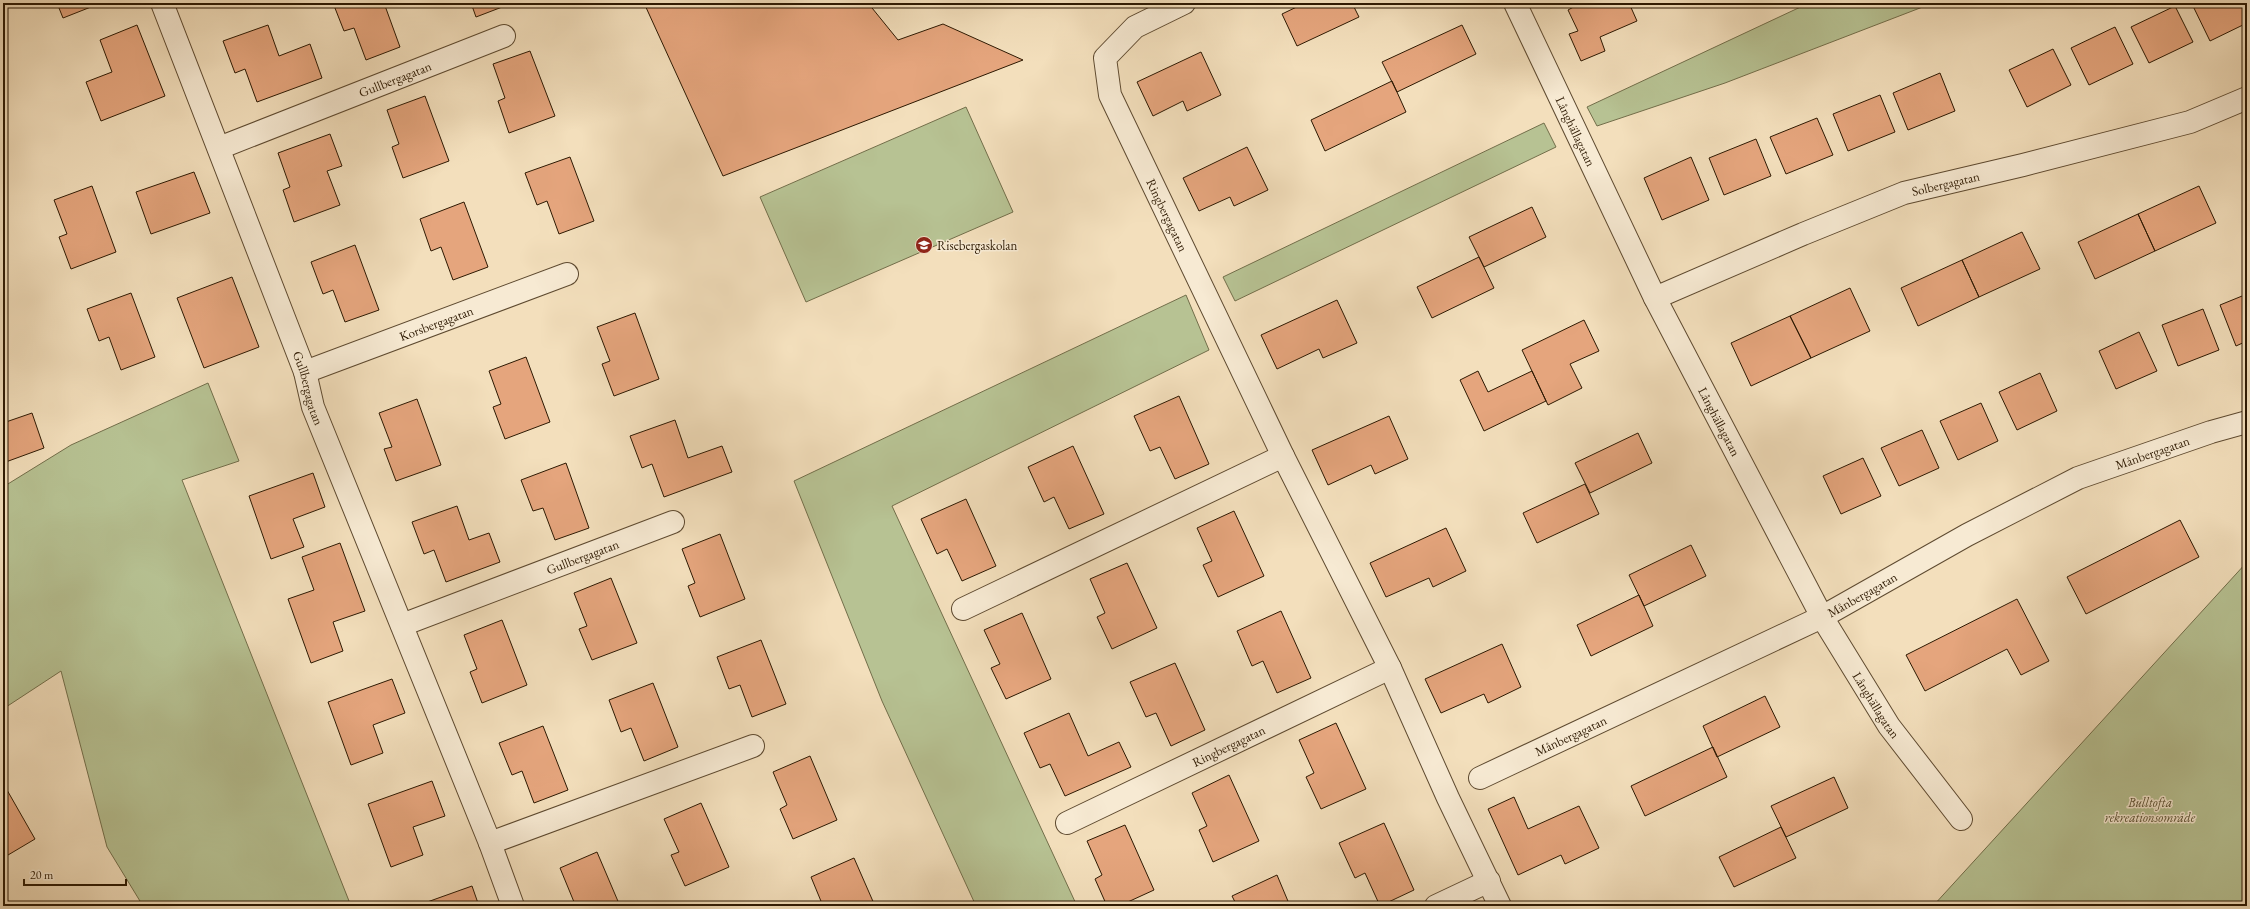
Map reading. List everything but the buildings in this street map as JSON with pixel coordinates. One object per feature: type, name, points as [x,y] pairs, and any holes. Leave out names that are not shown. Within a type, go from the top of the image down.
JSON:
[{"type":"street","name":"Gullbergagatan","points":[[162,3],[305,372],[313,407],[490,843],[513,906]]},
{"type":"street","name":"Ringbergagatan","points":[[1184,3],[1135,27],[1105,58],[1110,95],[1283,456],[1390,668],[1448,798],[1500,906]]},
{"type":"street","name":"Långhällagatan","points":[[1515,3],[1655,298],[1822,616],[1888,726],[1961,819]]},
{"type":"street","name":"Gullbergagatan","points":[[219,148],[504,36]]},
{"type":"street","name":"Solbergagatan","points":[[1655,298],[1803,234],[1904,193],[2023,165],[2190,122],[2247,98]]},
{"type":"street","name":"Korsbergagatan","points":[[305,372],[567,274]]},
{"type":"street","name":"Månbergagatan","points":[[1480,778],[1822,616],[1967,535],[2078,478],[2211,432],[2247,422]]},
{"type":"street","points":[[963,609],[1283,456]]},
{"type":"street","name":"Gullbergagatan","points":[[402,625],[673,522]]},
{"type":"street","name":"Ringbergagatan","points":[[1067,823],[1390,668]]},
{"type":"street","points":[[490,843],[753,746]]},
{"type":"street","points":[[1436,906],[1488,881]]},
{"type":"green space","points":[[1809,3],[1933,3],[1725,83],[1597,126],[1587,107]]},
{"type":"green space","points":[[966,107],[1013,212],[806,302],[760,197]]},
{"type":"green space","points":[[1544,123],[1556,147],[1235,301],[1223,277]]},
{"type":"green space","points":[[1186,295],[1209,350],[892,506],[1077,906],[976,906],[882,701],[794,481]]},
{"type":"green space","points":[[208,383],[239,461],[182,480],[351,906],[143,906],[107,847],[61,671],[3,709],[3,487],[71,445]]},
{"type":"green space","name":"Bulltofta rekreationsområde","points":[[2247,562],[2247,906],[1933,906]]},
{"type":"place","name":"Risebergaskolan","points":[[924,245]]}]
